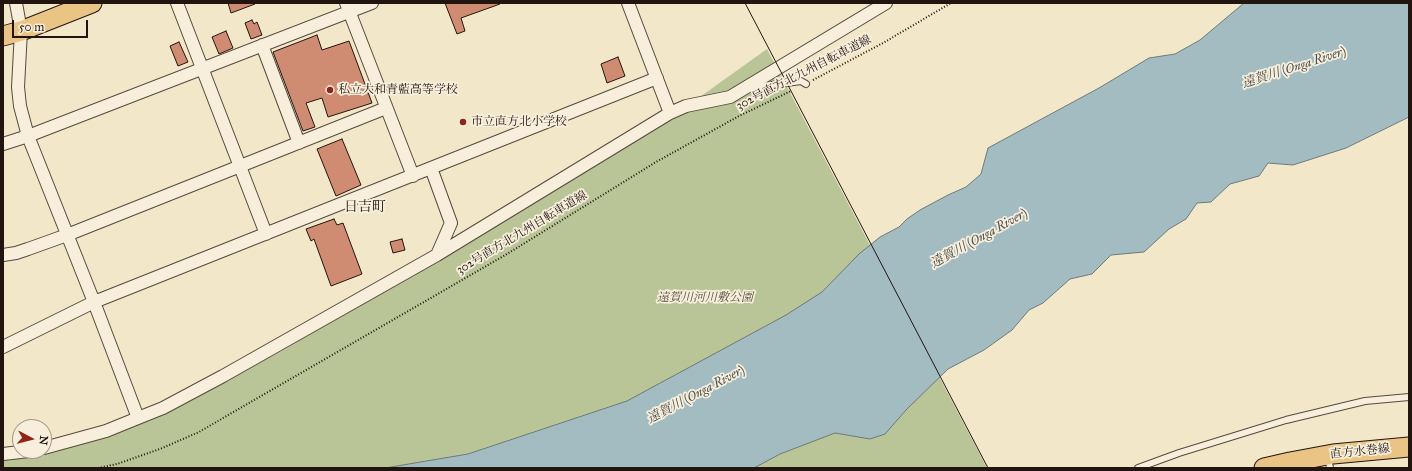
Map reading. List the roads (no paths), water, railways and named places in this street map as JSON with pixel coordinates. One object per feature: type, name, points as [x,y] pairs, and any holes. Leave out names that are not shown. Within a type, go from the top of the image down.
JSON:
[{"type":"main road","points":[[12,34],[92,3]]},
{"type":"main road","name":"直方水巻線","points":[[1264,468],[1290,462],[1329,462],[1409,447]]},
{"type":"street","points":[[16,3],[12,34],[20,106],[28,136],[138,418]]},
{"type":"street","points":[[177,3],[266,234]]},
{"type":"street","points":[[3,144],[28,136],[262,45],[348,7],[372,3]]},
{"type":"street","points":[[628,3],[670,113]]},
{"type":"street","points":[[52,446],[106,431],[163,408],[223,376],[437,255],[670,113],[686,106],[730,96],[886,3]]},
{"type":"street","points":[[348,7],[413,176]]},
{"type":"street","points":[[262,45],[299,143]]},
{"type":"street","points":[[3,347],[94,302],[657,78]]},
{"type":"street","points":[[3,255],[22,251],[67,235],[386,108]]},
{"type":"street","points":[[431,168],[451,223],[437,255]]},
{"type":"lane","points":[[743,89],[801,81],[806,84]]},
{"type":"lane","points":[[1138,468],[1179,453],[1286,420],[1365,401],[1409,397]]},
{"type":"water","name":"遠賀川 (Onga River)","points":[[1244,3],[1409,3],[1409,117],[1346,148],[1293,165],[1268,163],[1259,176],[1230,184],[1211,202],[1197,203],[1186,219],[1169,229],[1144,252],[1111,255],[1092,274],[1070,279],[1043,303],[1029,310],[1012,330],[984,350],[948,369],[906,410],[885,434],[870,439],[835,433],[780,454],[754,468],[385,468],[468,454],[627,401],[786,315],[822,292],[859,254],[880,237],[899,227],[920,210],[966,187],[981,174],[988,148],[1099,88],[1149,58],[1175,54],[1200,40]]},
{"type":"tram line","points":[[745,3],[988,468]]},
{"type":"place","name":"私立大和青藍高等学校","points":[[330,90]]},
{"type":"place","name":"市立直方北小学校","points":[[463,122]]},
{"type":"district","name":"日吉町","points":[[365,208]]},
{"type":"park label","name":"遠賀川河川敷公園","points":[[705,298]]}]
